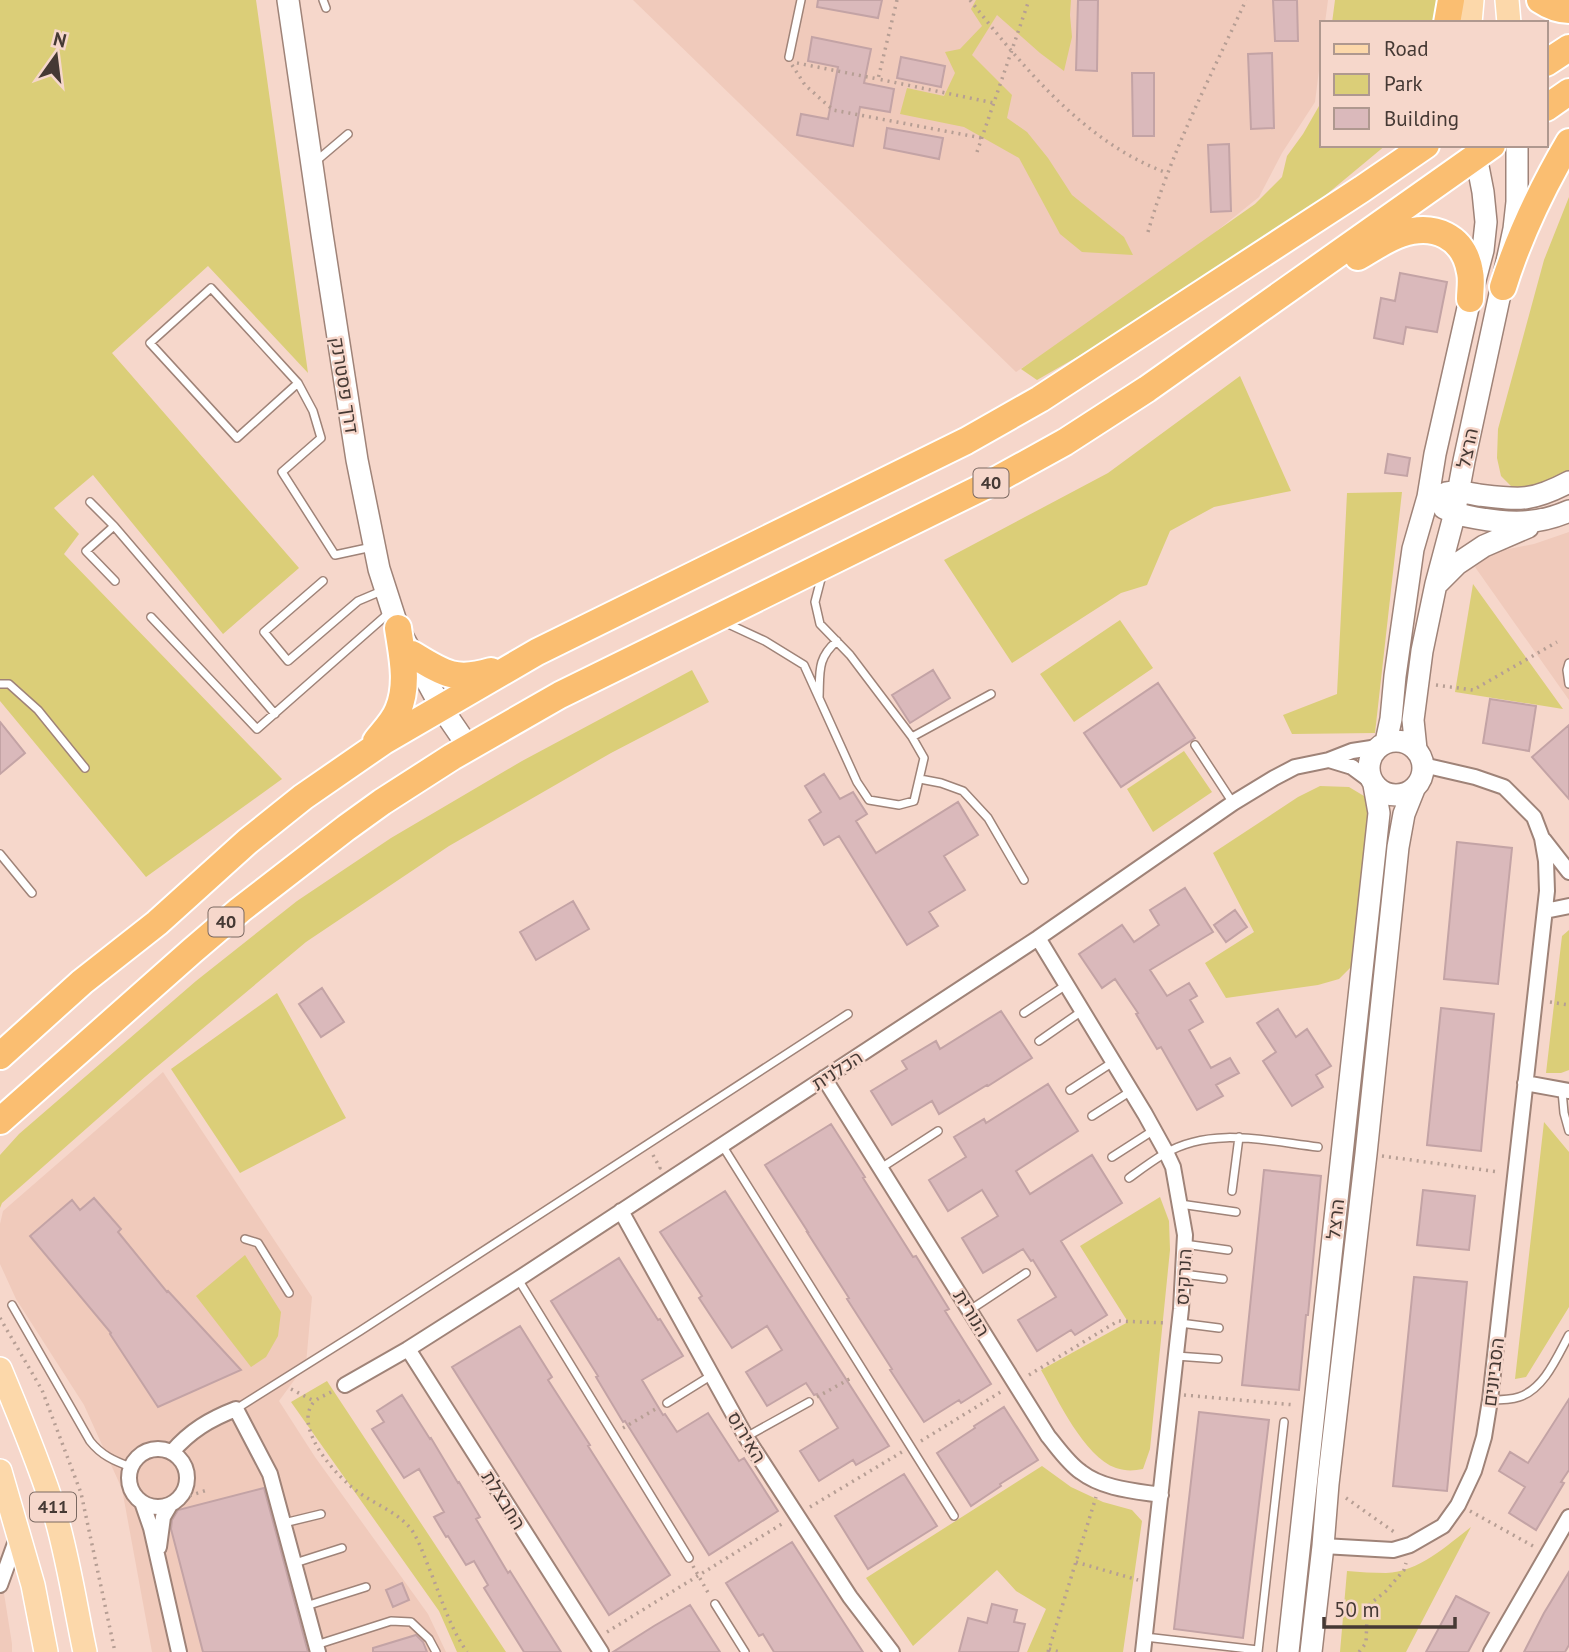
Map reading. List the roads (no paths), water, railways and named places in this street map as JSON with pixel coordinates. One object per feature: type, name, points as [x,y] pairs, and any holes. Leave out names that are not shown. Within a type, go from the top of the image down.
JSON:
[{"type":"highway","points":[[1447,21],[1451,0]]},
{"type":"highway","points":[[1540,0],[1549,6],[1569,10]]},
{"type":"highway","points":[[1548,63],[1569,48]]},
{"type":"highway","points":[[1548,107],[1569,92]]},
{"type":"highway","points":[[1503,287],[1514,252],[1536,202],[1569,142]]},
{"type":"highway","points":[[1362,189],[1399,147]]},
{"type":"highway","name":"40","points":[[1,1054],[82,982],[157,923],[248,842],[303,797],[366,753],[441,707],[583,628],[966,441],[1016,413],[1101,361],[1423,147]]},
{"type":"highway","name":"40","points":[[0,1121],[240,910],[382,802],[561,695],[989,484],[1065,442],[1147,389],[1272,301],[1481,149]]},
{"type":"highway","points":[[1272,301],[1400,235],[1421,230],[1448,236],[1460,246],[1471,273],[1470,299]]},
{"type":"highway","points":[[366,753],[398,709],[404,670],[394,620]]},
{"type":"highway","points":[[412,654],[441,672],[457,676],[474,676],[520,662]]},
{"type":"main road","points":[[1470,21],[1472,0]]},
{"type":"main road","points":[[1507,0],[1509,21]]},
{"type":"main road","name":"411","points":[[0,1369],[54,1511],[85,1652]]},
{"type":"main road","name":"411","points":[[0,1471],[38,1607],[46,1652]]},
{"type":"street","name":"דרך פסטרנק","points":[[288,0],[357,460],[385,590],[394,620],[412,654],[441,707],[469,748]]},
{"type":"street","name":"הרצל","points":[[1420,757],[1413,720],[1422,651],[1514,229],[1517,147]]},
{"type":"street","name":"הרצל","points":[[1382,744],[1391,719],[1413,549],[1428,497],[1435,454],[1483,250],[1486,222],[1481,149]]},
{"type":"street","points":[[1464,461],[1477,479],[1524,499]]},
{"type":"street","points":[[1428,497],[1458,491],[1524,499],[1542,496],[1569,482]]},
{"type":"street","points":[[1428,497],[1454,514],[1507,523],[1545,519]]},
{"type":"street","points":[[1436,584],[1457,564],[1485,546],[1569,511]]},
{"type":"street","points":[[1329,760],[1352,768],[1381,792],[1398,795],[1414,789],[1422,776],[1420,757],[1410,744],[1394,740],[1382,744],[1371,754],[1368,772],[1373,783]]},
{"type":"street","name":"הכלנית","points":[[345,1384],[408,1349],[518,1279],[1038,938],[1233,803],[1295,767],[1382,744]]},
{"type":"street","name":"הסביונים","points":[[1323,1546],[1393,1550],[1410,1545],[1443,1526],[1458,1504],[1474,1471],[1484,1437],[1490,1400],[1545,911],[1546,861],[1542,838],[1534,817],[1504,787],[1420,757]]},
{"type":"street","name":"הרצל","points":[[1288,1652],[1379,813],[1373,783]]},
{"type":"street","name":"הרצל","points":[[1311,1652],[1398,848],[1404,814],[1414,789]]},
{"type":"street","name":"הסביונים","points":[[1542,838],[1569,872]]},
{"type":"street","points":[[1545,911],[1569,906]]},
{"type":"street","name":"הנרקיס","points":[[1038,938],[1166,1153],[1172,1167],[1185,1235],[1180,1324],[1143,1652]]},
{"type":"street","name":"הנורית","points":[[824,1078],[1048,1436],[1082,1473],[1126,1490],[1161,1495]]},
{"type":"street","points":[[1525,1083],[1566,1091]]},
{"type":"street","name":"האירוס","points":[[621,1211],[746,1437],[850,1597],[892,1652]]},
{"type":"street","name":"החבצלת","points":[[408,1349],[597,1646]]},
{"type":"street","points":[[172,1452],[200,1425],[236,1409],[270,1474],[317,1649]]},
{"type":"street","points":[[159,1562],[159,1536],[163,1517],[184,1492],[187,1474],[185,1465],[172,1452],[153,1449],[144,1452],[131,1467],[129,1477],[134,1495],[150,1506],[160,1507],[174,1502]]},
{"type":"street","points":[[142,1502],[151,1528],[179,1648]]},
{"type":"street","points":[[1491,1652],[1569,1517]]},
{"type":"street","points":[[0,1585],[19,1533]]},
{"type":"lane","points":[[789,57],[801,0]]},
{"type":"lane","points":[[312,164],[348,134]]},
{"type":"lane","points":[[298,383],[237,438],[150,343],[211,288],[298,383],[313,411],[320,438],[282,472],[335,555],[375,546]]},
{"type":"lane","points":[[90,502],[114,526],[275,714]]},
{"type":"lane","points":[[114,526],[86,551],[116,581]]},
{"type":"lane","points":[[716,619],[765,641],[804,665],[857,782],[869,800],[899,805],[914,801],[923,758],[912,737],[850,655],[820,624],[815,602],[824,565]]},
{"type":"lane","points":[[323,581],[264,632],[288,661],[358,601],[385,590]]},
{"type":"lane","points":[[151,617],[257,729],[394,620]]},
{"type":"lane","points":[[819,697],[823,657],[838,641]]},
{"type":"lane","points":[[1569,663],[1569,684]]},
{"type":"lane","points":[[0,684],[9,684],[38,710],[85,768]]},
{"type":"lane","points":[[912,737],[992,694]]},
{"type":"lane","points":[[1195,745],[1233,803]]},
{"type":"lane","points":[[920,779],[963,791],[988,818],[1024,880]]},
{"type":"lane","points":[[0,854],[32,893]]},
{"type":"lane","points":[[1024,1013],[1066,985]]},
{"type":"lane","points":[[1039,1041],[1082,1011]]},
{"type":"lane","points":[[236,1409],[848,1014]]},
{"type":"lane","points":[[1070,1090],[1113,1062]]},
{"type":"lane","points":[[1092,1116],[1131,1091]]},
{"type":"lane","points":[[1566,1091],[1564,1113],[1569,1131]]},
{"type":"lane","points":[[1112,1157],[1154,1130]]},
{"type":"lane","points":[[881,1168],[938,1131]]},
{"type":"lane","points":[[1129,1178],[1166,1153],[1197,1141],[1220,1137],[1318,1147]]},
{"type":"lane","points":[[1232,1191],[1239,1137]]},
{"type":"lane","points":[[722,1145],[954,1516]]},
{"type":"lane","points":[[1180,1204],[1236,1212]]},
{"type":"lane","points":[[244,1238],[258,1243],[289,1293]]},
{"type":"lane","points":[[1184,1244],[1228,1250]]},
{"type":"lane","points":[[970,1310],[1026,1273]]},
{"type":"lane","points":[[1183,1274],[1223,1279]]},
{"type":"lane","points":[[518,1279],[689,1558]]},
{"type":"lane","points":[[12,1305],[97,1451],[131,1467]]},
{"type":"lane","points":[[1180,1324],[1219,1328]]},
{"type":"lane","points":[[1490,1400],[1520,1397],[1532,1390],[1550,1370],[1569,1335]]},
{"type":"lane","points":[[1176,1356],[1218,1359]]},
{"type":"lane","points":[[667,1403],[712,1375]]},
{"type":"lane","points":[[746,1437],[809,1402]]},
{"type":"lane","points":[[1145,1636],[1258,1651],[1284,1422]]},
{"type":"lane","points":[[284,1523],[321,1514]]},
{"type":"lane","points":[[295,1563],[342,1548]]},
{"type":"lane","points":[[306,1606],[366,1587]]},
{"type":"lane","points":[[715,1604],[745,1652]]},
{"type":"lane","points":[[317,1649],[391,1621],[411,1622],[429,1639],[436,1652]]}]
